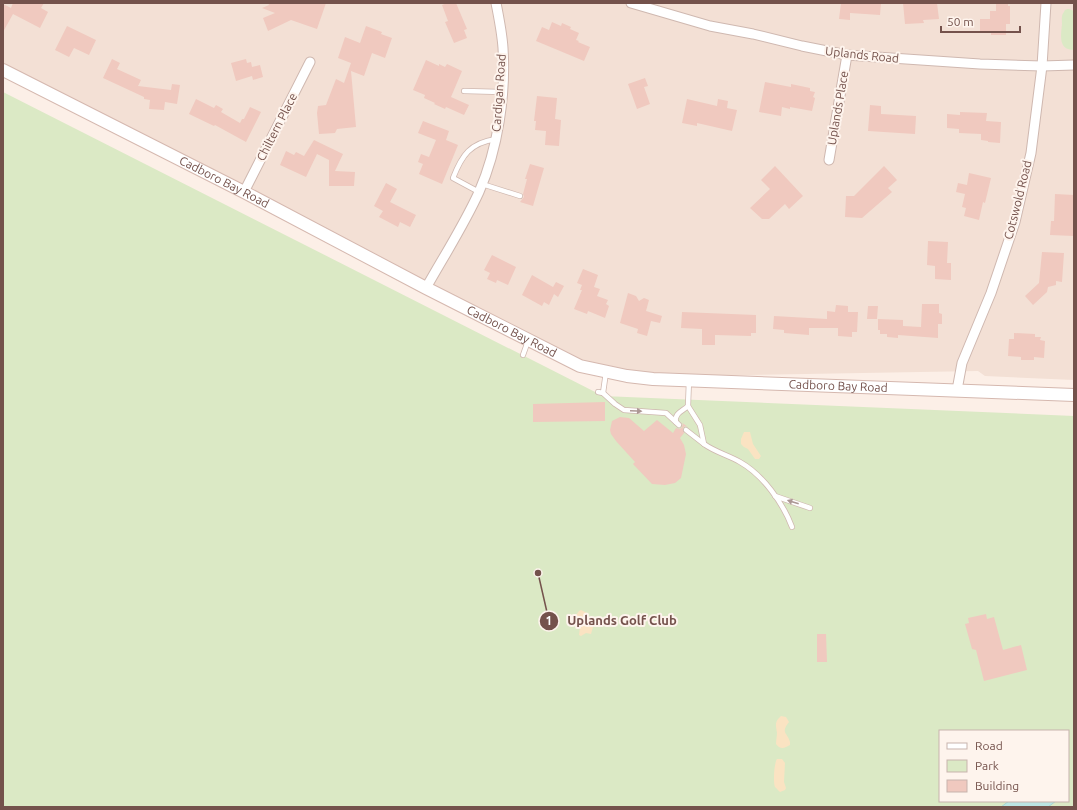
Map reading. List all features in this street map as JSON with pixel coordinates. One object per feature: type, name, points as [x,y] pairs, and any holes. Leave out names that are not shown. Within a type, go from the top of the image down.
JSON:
[{"type":"main road","name":"Cadboro Bay Road","points":[[3,70],[244,192],[426,288],[580,366],[606,372],[647,378],[1074,395]]},
{"type":"street","name":"Cardigan Road","points":[[426,288],[464,222],[480,188],[496,139],[502,92],[503,49],[496,3]]},
{"type":"street","name":"Uplands Road","points":[[631,3],[710,26],[848,55],[980,64],[1042,66],[1074,65]]},
{"type":"street","name":"Cotswold Road","points":[[957,390],[962,363],[991,293],[1015,222],[1031,152],[1042,66],[1046,3]]},
{"type":"street","name":"Uplands Place","points":[[829,160],[848,55]]},
{"type":"street","name":"Chiltern Place","points":[[244,192],[310,62]]},
{"type":"lane","points":[[464,91],[502,92]]},
{"type":"lane","points":[[496,139],[485,141],[472,147],[459,162],[453,178],[480,188],[520,196]]},
{"type":"lane","points":[[523,355],[529,339]]},
{"type":"lane","points":[[606,372],[600,393],[624,410],[666,412],[678,424],[675,418],[688,406]]},
{"type":"lane","points":[[690,380],[688,406],[700,425],[704,444]]},
{"type":"lane","points":[[686,430],[715,451],[750,468],[776,496],[792,527]]},
{"type":"lane","points":[[776,496],[810,508]]},
{"type":"shaded area","points":[[3,3],[1074,3],[1074,380],[985,376],[978,371],[626,377],[578,366],[3,67]]},
{"type":"green space","points":[[1069,9],[1074,11],[1074,50],[1063,45],[1061,33],[1063,13],[1065,10]]},
{"type":"green space","points":[[3,92],[603,396],[1074,416],[1074,807],[3,807]]},
{"type":"sand","points":[[744,432],[750,432],[753,444],[761,456],[759,459],[755,459],[748,449],[741,444],[741,439]]},
{"type":"sand","points":[[581,610],[587,613],[585,620],[593,627],[591,634],[586,633],[581,636],[579,635],[580,627],[572,621],[573,616]]},
{"type":"sand","points":[[781,716],[786,717],[789,722],[785,728],[785,733],[789,739],[790,745],[783,748],[776,744],[776,724],[777,720]]},
{"type":"sand","points":[[777,759],[782,759],[785,763],[784,782],[786,788],[780,792],[775,787],[774,782]]},
{"type":"water","points":[[1008,802],[1055,802],[1048,807],[1001,807]]},
{"type":"building","points":[[13,3],[44,3],[41,8],[48,12],[40,28],[13,14],[3,32],[3,4],[11,8]]},
{"type":"building","points":[[268,3],[326,3],[317,29],[291,20],[268,31],[263,18],[275,13],[262,8],[269,5]]},
{"type":"building","points":[[447,3],[456,3],[467,29],[464,30],[467,38],[454,43],[445,22],[448,21],[442,5]]},
{"type":"building","points":[[841,3],[881,3],[880,15],[850,13],[850,20],[839,19]]},
{"type":"building","points":[[903,3],[937,3],[939,19],[923,20],[924,23],[905,24]]},
{"type":"building","points":[[996,3],[1008,3],[1008,6],[1010,6],[1010,24],[1006,24],[1006,35],[991,35],[991,31],[980,31],[980,19],[990,19],[990,11],[996,11]]},
{"type":"building","points":[[552,22],[561,26],[562,23],[579,33],[576,40],[590,47],[584,61],[536,41],[542,27],[549,30]]},
{"type":"building","points":[[67,26],[96,40],[89,55],[74,48],[69,57],[55,50]]},
{"type":"building","points":[[366,26],[382,32],[381,34],[392,38],[385,58],[372,53],[364,76],[351,71],[356,127],[337,129],[335,133],[319,134],[317,113],[318,106],[326,105],[336,79],[344,83],[351,63],[338,58],[345,37],[360,43]]},
{"type":"building","points":[[112,59],[120,63],[117,69],[141,80],[138,86],[171,90],[172,84],[180,85],[177,104],[165,102],[164,110],[149,109],[150,100],[144,99],[144,97],[103,78]]},
{"type":"building","points":[[246,59],[247,63],[251,62],[252,67],[260,65],[263,77],[253,80],[252,76],[236,81],[231,63]]},
{"type":"building","points":[[426,60],[439,66],[439,64],[445,67],[447,64],[462,71],[451,97],[469,105],[464,115],[446,107],[445,109],[434,104],[435,103],[424,98],[425,95],[413,90]]},
{"type":"building","points":[[645,78],[648,86],[644,87],[650,104],[637,109],[628,84]]},
{"type":"building","points":[[765,82],[791,87],[791,84],[810,88],[810,91],[815,92],[812,111],[782,107],[781,116],[759,112]]},
{"type":"building","points":[[537,96],[557,98],[555,119],[561,120],[559,146],[545,145],[546,131],[535,130],[536,121],[534,121]]},
{"type":"building","points":[[196,99],[214,108],[216,105],[223,109],[221,112],[240,123],[242,119],[244,119],[250,107],[261,112],[246,142],[215,125],[214,126],[189,114]]},
{"type":"building","points":[[687,99],[717,106],[718,99],[728,101],[727,108],[737,110],[732,131],[697,123],[697,126],[682,123]]},
{"type":"building","points":[[870,105],[881,106],[881,114],[916,116],[915,134],[868,131]]},
{"type":"building","points":[[960,112],[987,113],[986,121],[1001,122],[1000,143],[981,140],[981,134],[959,133],[959,129],[947,128],[947,114],[960,115]]},
{"type":"building","points":[[423,121],[449,131],[446,140],[458,145],[442,184],[419,174],[423,164],[418,162],[421,154],[429,157],[436,140],[418,133]]},
{"type":"building","points":[[314,140],[343,154],[335,171],[355,172],[354,186],[329,186],[329,160],[317,154],[306,177],[280,165],[286,151],[294,155],[296,152],[304,156]]},
{"type":"building","points":[[530,164],[544,168],[533,206],[520,202],[524,197],[523,194],[527,179],[525,179]]},
{"type":"building","points":[[775,166],[803,196],[789,209],[785,204],[769,219],[762,219],[750,208],[770,189],[761,180]]},
{"type":"building","points":[[884,166],[897,180],[888,188],[892,192],[862,218],[845,217],[846,196],[854,196]]},
{"type":"building","points":[[969,173],[991,178],[979,220],[964,216],[966,208],[962,207],[965,194],[956,192],[958,183],[967,185]]},
{"type":"building","points":[[386,183],[397,189],[390,202],[416,215],[410,227],[400,222],[398,227],[379,217],[383,211],[374,206]]},
{"type":"building","points":[[1055,194],[1074,195],[1074,236],[1050,235],[1051,221],[1054,221]]},
{"type":"building","points":[[928,241],[948,242],[947,263],[951,263],[951,280],[935,279],[935,266],[927,265]]},
{"type":"building","points":[[1042,252],[1064,253],[1062,282],[1056,281],[1056,285],[1048,287],[1047,292],[1033,305],[1025,296],[1039,283]]},
{"type":"building","points":[[492,255],[516,267],[508,285],[497,280],[496,283],[487,279],[490,273],[484,270]]},
{"type":"building","points":[[583,269],[598,275],[594,287],[600,289],[597,296],[608,300],[606,304],[609,306],[605,318],[588,311],[587,314],[574,309],[582,290],[580,290],[582,285],[577,283]]},
{"type":"building","points":[[532,275],[553,287],[556,282],[564,286],[558,297],[554,294],[549,305],[544,302],[542,306],[522,295]]},
{"type":"building","points":[[628,293],[636,296],[639,301],[644,298],[649,300],[646,311],[662,316],[660,323],[651,321],[647,336],[637,333],[638,329],[620,323]]},
{"type":"building","points":[[922,304],[939,304],[939,313],[942,314],[942,324],[938,324],[938,338],[898,335],[898,338],[887,337],[887,334],[880,334],[880,330],[878,330],[878,319],[903,320],[903,326],[921,327]]},
{"type":"building","points":[[836,305],[848,306],[848,312],[858,312],[857,332],[852,332],[852,337],[838,336],[838,328],[809,328],[809,335],[784,333],[784,330],[773,329],[774,316],[827,319],[827,311],[835,312]]},
{"type":"building","points":[[868,306],[878,306],[877,319],[867,319]]},
{"type":"building","points":[[682,312],[756,315],[756,333],[751,333],[751,336],[715,335],[715,345],[702,345],[702,329],[681,328]]},
{"type":"building","points":[[1014,333],[1035,334],[1035,337],[1041,337],[1040,340],[1045,341],[1044,358],[1034,357],[1034,360],[1021,360],[1021,357],[1008,356],[1009,339],[1014,339]]},
{"type":"building","points":[[605,402],[605,421],[533,422],[533,404]]},
{"type":"building","points":[[620,417],[629,418],[644,431],[657,420],[673,433],[676,428],[680,429],[682,427],[683,424],[681,422],[688,427],[685,426],[683,428],[684,433],[680,438],[684,445],[686,454],[681,478],[675,483],[665,485],[652,484],[633,464],[635,462],[611,434],[610,430],[612,421]]},
{"type":"building","points":[[986,614],[987,619],[994,617],[1003,650],[1021,645],[1027,670],[984,681],[976,650],[972,649],[965,624],[969,623],[968,618]]},
{"type":"building","points":[[817,634],[826,634],[827,662],[817,662]]},
{"type":"place","name":"Uplands Golf Club","points":[[538,573]]}]
